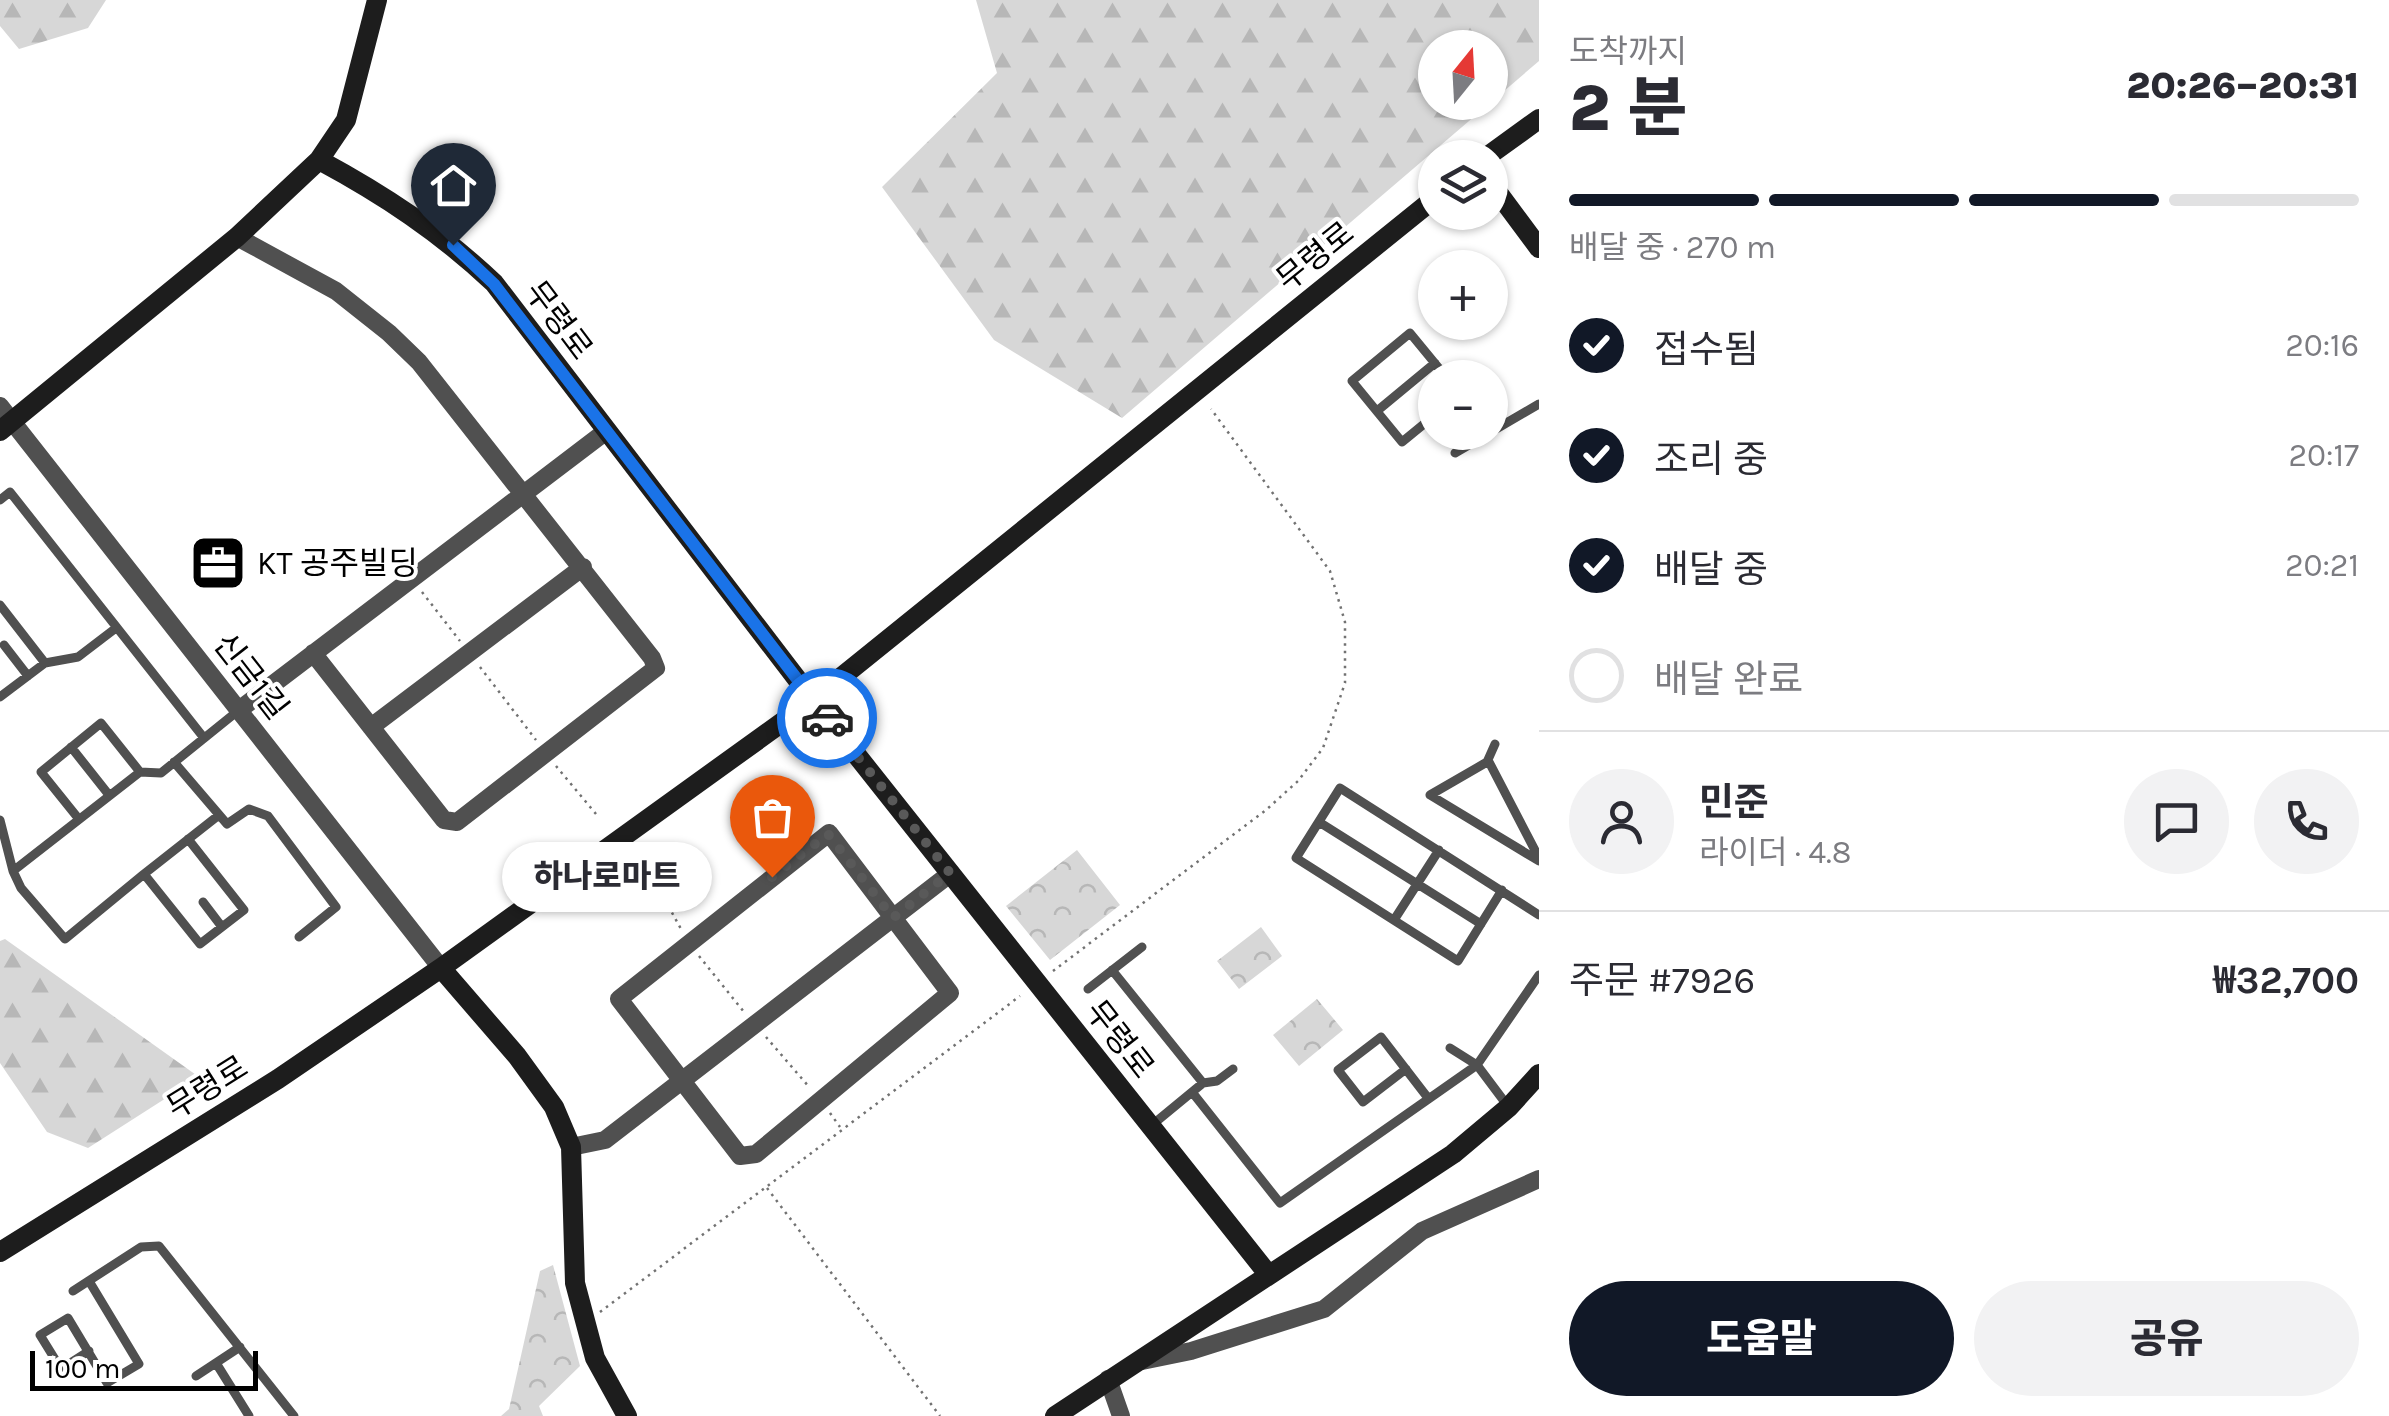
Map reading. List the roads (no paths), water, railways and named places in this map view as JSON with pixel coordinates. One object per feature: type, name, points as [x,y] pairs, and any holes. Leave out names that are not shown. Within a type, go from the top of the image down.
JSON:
[{"type":"street","points":[[319,160],[346,120],[378,0]]},
{"type":"street","points":[[1508,140],[1531,123],[1539,103]]},
{"type":"street","name":"신금1길","points":[[319,160],[238,237],[4,419],[441,968]]},
{"type":"street","name":"무령로","points":[[319,160],[414,215],[494,284],[813,700],[1268,1274]]},
{"type":"street","points":[[1508,206],[1539,248]]},
{"type":"street","name":"무령로","points":[[0,1252],[278,1079],[441,968],[813,700],[1418,212]]},
{"type":"street","points":[[238,237],[336,292],[419,362],[584,567],[656,668],[457,822],[444,820],[313,653]]},
{"type":"street","points":[[239,710],[606,432]]},
{"type":"street","points":[[371,727],[584,567]]},
{"type":"street","points":[[828,834],[893,918],[950,993],[756,1154],[740,1156],[619,999],[828,834]]},
{"type":"street","points":[[571,1147],[605,1140],[950,873]]},
{"type":"street","points":[[441,968],[517,1056],[554,1107],[571,1147],[578,1296],[595,1358],[626,1416]]},
{"type":"street","points":[[1055,1416],[1453,1154],[1509,1107],[1539,1074]]},
{"type":"street","points":[[1132,1363],[1191,1352],[1324,1309],[1422,1230],[1539,1179]]},
{"type":"street","points":[[1108,1379],[1121,1416]]},
{"type":"lane","points":[[1418,429],[1402,442],[1352,381],[1410,333],[1433,360]]},
{"type":"lane","points":[[1377,411],[1418,378]]},
{"type":"lane","points":[[1508,421],[1539,404]]},
{"type":"lane","points":[[1455,454],[1461,450]]},
{"type":"lane","points":[[0,500],[10,492],[204,738]]},
{"type":"lane","points":[[0,606],[44,663]]},
{"type":"lane","points":[[0,697],[44,663],[78,658],[116,628]]},
{"type":"lane","points":[[4,645],[28,676]]},
{"type":"lane","points":[[13,871],[140,772],[161,773],[239,710]]},
{"type":"lane","points":[[78,818],[41,772],[101,723],[140,772]]},
{"type":"lane","points":[[1494,744],[1488,760],[1430,795],[1539,860]]},
{"type":"lane","points":[[71,748],[108,796]]},
{"type":"lane","points":[[1488,760],[1539,860]]},
{"type":"lane","points":[[174,762],[227,824],[249,809],[268,816],[336,907],[299,937]]},
{"type":"lane","points":[[1502,890],[1458,961],[1296,858],[1340,788],[1439,850],[1502,890],[1539,914]]},
{"type":"lane","points":[[0,820],[20,888],[65,939],[220,815]]},
{"type":"lane","points":[[1319,822],[1480,924]]},
{"type":"lane","points":[[144,874],[200,944],[244,910],[188,840]]},
{"type":"lane","points":[[1394,920],[1439,850]]},
{"type":"lane","points":[[203,902],[222,927]]},
{"type":"lane","points":[[1088,988],[1142,947]]},
{"type":"lane","points":[[1112,970],[1203,1084]]},
{"type":"lane","points":[[1192,1092],[1280,1203],[1478,1065],[1539,974]]},
{"type":"lane","points":[[1406,1069],[1363,1102],[1338,1070],[1381,1037],[1406,1069],[1428,1098]]},
{"type":"lane","points":[[1450,1048],[1478,1065],[1509,1107]]},
{"type":"lane","points":[[1150,1126],[1203,1084],[1217,1081],[1232,1068]]},
{"type":"lane","points":[[73,1292],[142,1246],[159,1246],[294,1416]]},
{"type":"lane","points":[[89,1281],[139,1364],[107,1383],[89,1352],[68,1318],[40,1335],[61,1369],[89,1352]]},
{"type":"lane","points":[[196,1376],[240,1347]]},
{"type":"lane","points":[[216,1362],[249,1416]]},
{"type":"place","name":"KT 공주빌딩","points":[[218,563]]},
{"type":"place","name":"하나로마트","points":[[772,877]]}]
